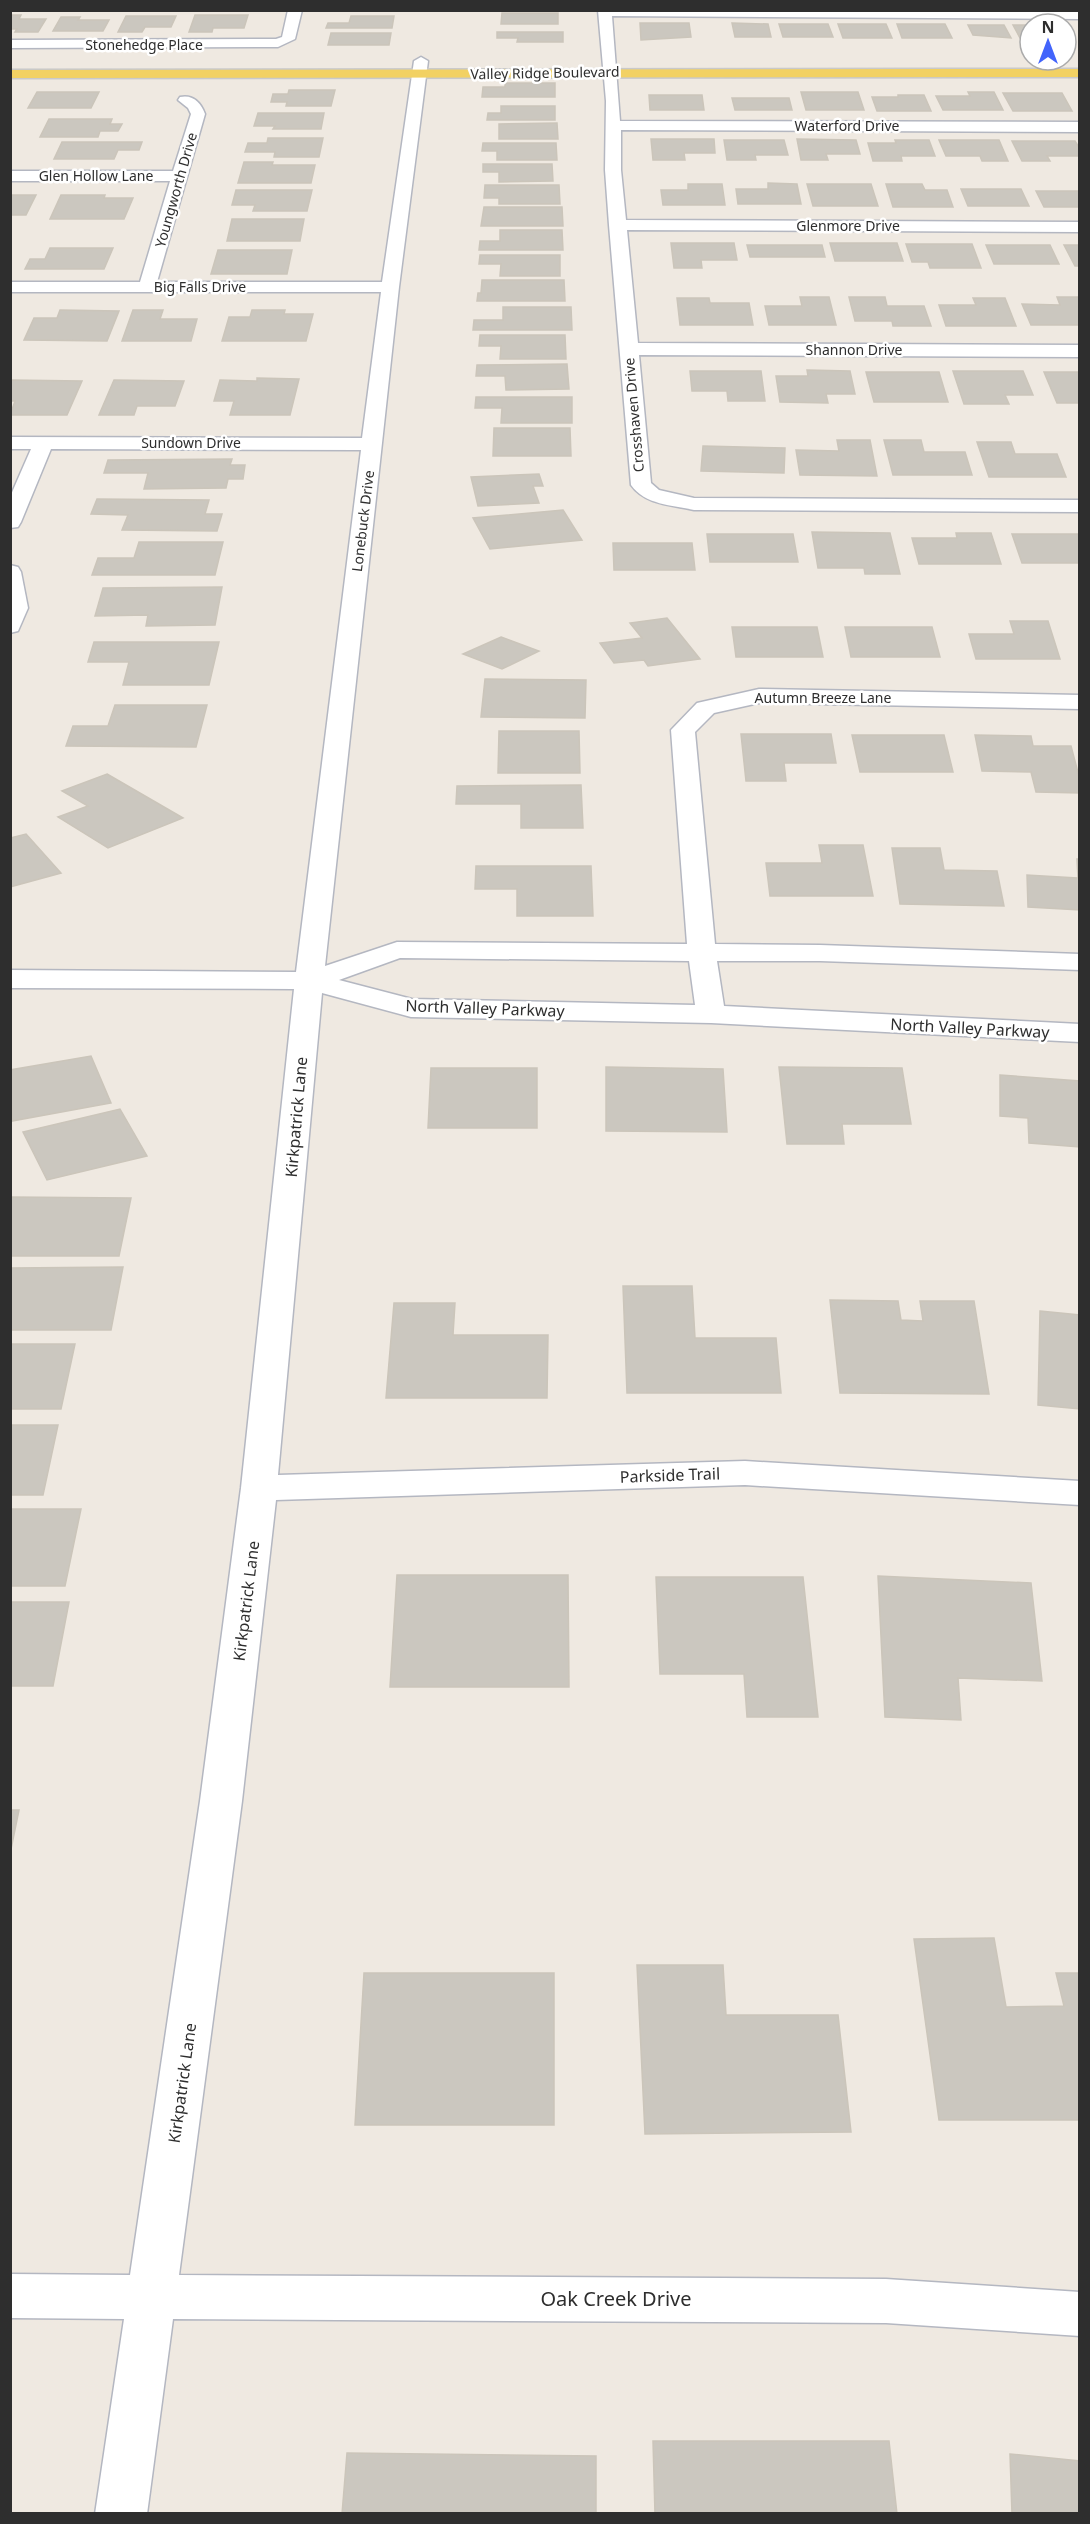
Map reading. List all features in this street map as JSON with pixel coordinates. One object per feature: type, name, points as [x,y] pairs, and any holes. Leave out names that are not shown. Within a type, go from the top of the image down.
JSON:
[{"type":"main road","name":"Valley Ridge Boulevard","points":[[10,62],[420,68],[481,59]]},
{"type":"main road","name":"Valley Ridge Boulevard","points":[[10,74],[420,68],[608,60],[1080,73]]},
{"type":"street","name":"Stonehedge Place","points":[[10,44],[278,43],[288,39],[295,10]]},
{"type":"street","points":[[605,11],[1080,15]]},
{"type":"street","name":"Crosshaven Drive","points":[[605,11],[614,125],[613,170],[617,225],[641,485],[652,495],[694,504],[1080,506]]},
{"type":"street","name":"Lonebuck Drive","points":[[309,981],[390,287],[420,68]]},
{"type":"street","name":"Youngworth Drive","points":[[147,286],[198,114],[195,106],[185,100]]},
{"type":"street","name":"Waterford Drive","points":[[614,125],[1080,127]]},
{"type":"street","name":"Glen Hollow Lane","points":[[10,176],[181,176]]},
{"type":"street","name":"Glenmore Drive","points":[[617,225],[1080,227]]},
{"type":"street","name":"Big Falls Drive","points":[[10,287],[390,287]]},
{"type":"street","name":"Shannon Drive","points":[[628,349],[1080,351]]},
{"type":"street","name":"Sundown Drive","points":[[10,443],[372,444]]},
{"type":"street","points":[[10,522],[44,443]]},
{"type":"street","points":[[10,572],[17,608],[10,626]]},
{"type":"street","name":"Autumn Breeze Lane","points":[[711,1014],[702,953],[683,730],[706,708],[759,696],[1080,702]]},
{"type":"street","points":[[10,980],[309,981],[397,950],[820,953],[1080,962]]},
{"type":"street","name":"North Valley Parkway","points":[[309,981],[411,1008],[711,1014],[1080,1033]]},
{"type":"street","name":"Kirkpatrick Lane","points":[[121,2514],[221,1802],[259,1488],[309,981]]},
{"type":"street","name":"Parkside Trail","points":[[259,1488],[745,1473],[1080,1493]]},
{"type":"street","name":"Oak Creek Drive","points":[[10,2296],[886,2301],[1080,2314]]},
{"type":"building","points":[[502,13],[558,13],[558,24],[501,24]]},
{"type":"building","points":[[10,15],[21,15],[19,19],[46,19],[38,32],[15,32],[17,29],[10,29]]},
{"type":"building","points":[[195,15],[248,15],[244,28],[213,28],[212,32],[189,32]]},
{"type":"building","points":[[126,16],[176,16],[171,27],[145,27],[142,32],[118,32]]},
{"type":"building","points":[[351,16],[394,16],[392,28],[326,28],[328,23],[349,23]]},
{"type":"building","points":[[61,17],[80,17],[78,20],[109,20],[103,31],[53,31]]},
{"type":"building","points":[[640,23],[689,23],[691,37],[641,40]]},
{"type":"building","points":[[732,23],[768,24],[771,37],[735,37]]},
{"type":"building","points":[[779,24],[828,24],[833,37],[783,37]]},
{"type":"building","points":[[838,24],[886,24],[892,38],[843,38]]},
{"type":"building","points":[[897,24],[945,24],[952,38],[902,38]]},
{"type":"building","points":[[968,25],[1004,25],[1011,38],[973,35]]},
{"type":"building","points":[[1013,25],[1018,25],[1018,34]]},
{"type":"building","points":[[497,32],[563,32],[563,42],[517,42],[518,38],[497,38]]},
{"type":"building","points":[[331,33],[391,33],[389,45],[328,45]]},
{"type":"building","points":[[505,83],[555,83],[555,97],[482,97],[483,87],[505,87]]},
{"type":"building","points":[[289,90],[335,90],[331,106],[286,106],[287,102],[271,102],[273,94],[288,94]]},
{"type":"building","points":[[37,92],[99,92],[91,108],[28,108]]},
{"type":"building","points":[[801,92],[858,92],[864,110],[806,110]]},
{"type":"building","points":[[968,92],[994,92],[1003,110],[943,110],[936,96],[970,96]]},
{"type":"building","points":[[1003,93],[1062,93],[1072,111],[1013,111]]},
{"type":"building","points":[[649,95],[702,95],[704,110],[650,110]]},
{"type":"building","points":[[898,95],[924,95],[931,111],[877,111],[872,97],[898,97]]},
{"type":"building","points":[[732,98],[789,98],[792,110],[735,110]]},
{"type":"building","points":[[501,106],[555,106],[555,120],[487,120],[488,113],[501,113]]},
{"type":"building","points":[[258,113],[324,113],[321,129],[273,129],[275,126],[254,126]]},
{"type":"building","points":[[49,119],[112,119],[110,124],[122,124],[118,131],[100,131],[98,137],[40,137]]},
{"type":"building","points":[[557,123],[558,139],[499,139],[499,124]]},
{"type":"building","points":[[268,138],[323,138],[319,157],[274,157],[275,152],[245,152],[248,143],[267,143]]},
{"type":"building","points":[[651,139],[714,139],[715,153],[684,153],[685,160],[653,160]]},
{"type":"building","points":[[797,139],[856,140],[860,154],[826,154],[828,160],[801,160]]},
{"type":"building","points":[[724,140],[784,140],[788,155],[755,155],[756,160],[727,160]]},
{"type":"building","points":[[895,140],[929,140],[935,156],[901,156],[902,161],[873,161],[868,143],[896,143]]},
{"type":"building","points":[[939,140],[999,140],[1008,161],[982,161],[980,156],[946,156]]},
{"type":"building","points":[[1012,141],[1075,141],[1080,149],[1080,156],[1047,156],[1050,161],[1022,161]]},
{"type":"building","points":[[62,142],[142,142],[139,150],[118,150],[114,159],[54,159]]},
{"type":"building","points":[[483,143],[556,143],[557,160],[497,160],[497,151],[482,151]]},
{"type":"building","points":[[244,162],[273,162],[272,165],[315,165],[311,183],[238,183]]},
{"type":"building","points":[[483,164],[552,164],[553,181],[499,182],[499,172],[483,172]]},
{"type":"building","points":[[768,183],[797,184],[801,204],[738,204],[736,189],[768,189]]},
{"type":"building","points":[[688,184],[722,184],[725,205],[663,205],[661,190],[688,190]]},
{"type":"building","points":[[807,184],[871,184],[878,206],[813,206]]},
{"type":"building","points":[[886,184],[922,184],[925,190],[947,190],[953,207],[893,207]]},
{"type":"building","points":[[485,185],[559,185],[560,204],[499,204],[499,198],[484,198]]},
{"type":"building","points":[[961,189],[1021,189],[1029,206],[968,206]]},
{"type":"building","points":[[236,190],[312,190],[307,211],[253,211],[255,205],[232,205]]},
{"type":"building","points":[[1036,191],[1080,191],[1080,207],[1044,207]]},
{"type":"building","points":[[10,195],[36,195],[26,215],[10,215]]},
{"type":"building","points":[[61,195],[105,195],[104,198],[133,198],[124,219],[50,219]]},
{"type":"building","points":[[484,207],[562,207],[563,226],[481,226]]},
{"type":"building","points":[[232,219],[304,219],[300,241],[227,241]]},
{"type":"building","points":[[500,230],[562,230],[563,250],[479,250],[480,241],[500,241]]},
{"type":"building","points":[[671,243],[734,243],[737,260],[701,260],[702,268],[674,268]]},
{"type":"building","points":[[830,243],[897,243],[903,261],[835,261]]},
{"type":"building","points":[[906,244],[972,244],[981,268],[930,268],[928,262],[912,262]]},
{"type":"building","points":[[747,245],[822,245],[825,257],[750,257]]},
{"type":"building","points":[[986,245],[1050,245],[1059,264],[994,264]]},
{"type":"building","points":[[1064,245],[1080,245],[1080,266],[1075,266]]},
{"type":"building","points":[[50,248],[113,248],[104,269],[25,269],[30,259],[45,259]]},
{"type":"building","points":[[218,250],[292,250],[287,274],[211,274]]},
{"type":"building","points":[[480,255],[560,255],[560,276],[500,276],[501,264],[479,264]]},
{"type":"building","points":[[482,280],[564,280],[565,301],[477,301],[478,293],[481,293]]},
{"type":"building","points":[[800,297],[829,297],[836,325],[769,325],[765,306],[802,306]]},
{"type":"building","points":[[849,297],[885,297],[887,306],[924,306],[931,326],[893,326],[892,321],[855,321]]},
{"type":"building","points":[[1057,297],[1080,297],[1080,325],[1031,325],[1022,304],[1060,305]]},
{"type":"building","points":[[677,298],[709,298],[710,303],[749,303],[753,325],[680,325]]},
{"type":"building","points":[[973,298],[1005,298],[1016,326],[946,326],[939,305],[976,305]]},
{"type":"building","points":[[503,307],[571,307],[572,330],[473,330],[474,320],[503,320]]},
{"type":"building","points":[[60,310],[119,311],[107,341],[24,340],[34,318],[57,318]]},
{"type":"building","points":[[133,310],[163,310],[160,319],[197,319],[191,341],[122,341]]},
{"type":"building","points":[[252,310],[285,310],[284,314],[313,314],[306,341],[222,341],[229,317],[250,317]]},
{"type":"building","points":[[480,335],[565,335],[566,359],[500,359],[501,346],[479,346]]},
{"type":"building","points":[[567,364],[569,389],[506,390],[505,376],[476,376],[477,365]]},
{"type":"building","points":[[807,370],[850,371],[855,394],[826,394],[828,403],[780,402],[776,376],[808,376]]},
{"type":"building","points":[[690,371],[761,371],[765,401],[728,401],[727,391],[692,391]]},
{"type":"building","points":[[953,371],[1023,371],[1033,395],[1005,395],[1009,404],[964,404]]},
{"type":"building","points":[[866,372],[939,372],[948,402],[874,402]]},
{"type":"building","points":[[1044,372],[1080,372],[1080,403],[1057,403]]},
{"type":"building","points":[[257,378],[299,379],[290,415],[230,415],[234,401],[214,401],[220,380],[257,381]]},
{"type":"building","points":[[10,380],[82,381],[67,415],[10,415],[15,401],[10,401]]},
{"type":"building","points":[[114,380],[184,381],[175,406],[137,406],[134,415],[99,415]]},
{"type":"building","points":[[476,397],[572,397],[572,423],[501,423],[502,408],[475,408]]},
{"type":"building","points":[[494,428],[570,428],[571,456],[493,456]]},
{"type":"building","points":[[837,440],[870,440],[877,476],[800,475],[796,450],[839,451]]},
{"type":"building","points":[[884,440],[921,440],[924,452],[965,452],[972,475],[893,475]]},
{"type":"building","points":[[977,442],[1011,442],[1015,454],[1057,454],[1066,477],[989,477]]},
{"type":"building","points":[[703,446],[785,448],[784,473],[701,471]]},
{"type":"building","points":[[232,459],[230,465],[245,465],[243,479],[228,479],[226,488],[144,489],[148,473],[104,473],[108,460]]},
{"type":"building","points":[[539,474],[543,486],[533,486],[539,503],[478,506],[471,477]]},
{"type":"building","points":[[97,499],[209,500],[205,514],[222,514],[217,531],[122,530],[128,515],[91,514]]},
{"type":"building","points":[[563,510],[582,540],[490,549],[473,518]]},
{"type":"building","points":[[812,532],[890,533],[900,574],[865,574],[864,568],[818,568]]},
{"type":"building","points":[[956,533],[991,533],[1001,564],[919,564],[912,538],[957,538]]},
{"type":"building","points":[[707,534],[793,534],[798,562],[710,562]]},
{"type":"building","points":[[1012,534],[1080,534],[1080,563],[1022,563]]},
{"type":"building","points":[[139,542],[223,542],[215,575],[92,575],[98,558],[134,558]]},
{"type":"building","points":[[613,543],[692,543],[695,570],[614,570]]},
{"type":"building","points":[[222,587],[215,625],[146,626],[148,615],[95,616],[103,588]]},
{"type":"building","points":[[667,618],[700,659],[648,666],[644,660],[614,663],[600,643],[642,638],[630,623]]},
{"type":"building","points":[[1010,621],[1048,621],[1060,659],[976,659],[969,634],[1014,634]]},
{"type":"building","points":[[732,627],[817,627],[823,657],[736,657]]},
{"type":"building","points":[[845,627],[932,627],[940,657],[851,657]]},
{"type":"building","points":[[501,637],[539,651],[502,669],[463,654]]},
{"type":"building","points":[[94,642],[219,642],[209,685],[123,685],[129,662],[88,662]]},
{"type":"building","points":[[485,679],[586,680],[585,718],[481,717]]},
{"type":"building","points":[[115,705],[207,705],[196,747],[66,746],[73,726],[108,726]]},
{"type":"building","points":[[499,731],[579,731],[580,773],[498,773]]},
{"type":"building","points":[[741,734],[831,734],[836,763],[784,763],[786,781],[746,781]]},
{"type":"building","points":[[852,735],[944,735],[953,772],[860,772]]},
{"type":"building","points":[[975,735],[1031,736],[1033,746],[1071,746],[1080,780],[1080,793],[1036,792],[1031,772],[982,771]]},
{"type":"building","points":[[107,774],[183,818],[108,848],[58,817],[88,806],[62,791]]},
{"type":"building","points":[[581,785],[583,828],[521,828],[521,804],[456,804],[457,786]]},
{"type":"building","points":[[26,834],[61,873],[10,887],[10,838]]},
{"type":"building","points":[[819,845],[863,845],[873,896],[770,896],[766,863],[822,863]]},
{"type":"building","points":[[892,848],[940,848],[944,870],[997,871],[1004,906],[900,904]]},
{"type":"building","points":[[1077,859],[1080,859],[1080,910],[1028,907],[1027,875],[1078,878]]},
{"type":"building","points":[[476,866],[591,866],[593,916],[517,916],[517,889],[475,889]]},
{"type":"building","points":[[91,1056],[111,1103],[12,1121],[10,1070]]},
{"type":"building","points":[[606,1067],[723,1069],[727,1132],[606,1131]]},
{"type":"building","points":[[779,1067],[902,1068],[911,1124],[842,1124],[844,1144],[787,1144]]},
{"type":"building","points":[[431,1068],[537,1068],[537,1128],[428,1128]]},
{"type":"building","points":[[1000,1075],[1080,1081],[1080,1147],[1029,1143],[1028,1118],[1000,1116]]},
{"type":"building","points":[[120,1109],[147,1156],[47,1180],[23,1132]]},
{"type":"building","points":[[10,1197],[131,1198],[119,1256],[10,1256]]},
{"type":"building","points":[[123,1267],[111,1330],[10,1330],[10,1268]]},
{"type":"building","points":[[623,1286],[692,1286],[695,1338],[776,1338],[781,1393],[627,1393]]},
{"type":"building","points":[[830,1300],[898,1301],[901,1320],[923,1321],[920,1301],[974,1301],[989,1394],[840,1393]]},
{"type":"building","points":[[394,1303],[455,1303],[453,1335],[548,1335],[547,1398],[386,1398]]},
{"type":"building","points":[[1040,1311],[1080,1315],[1080,1409],[1038,1405]]},
{"type":"building","points":[[10,1344],[75,1344],[61,1409],[10,1409]]},
{"type":"building","points":[[10,1425],[58,1425],[43,1495],[10,1495]]},
{"type":"building","points":[[10,1509],[81,1509],[65,1586],[10,1586]]},
{"type":"building","points":[[397,1575],[568,1575],[569,1687],[390,1687]]},
{"type":"building","points":[[878,1576],[1031,1583],[1042,1681],[958,1678],[961,1720],[885,1717]]},
{"type":"building","points":[[656,1577],[803,1577],[818,1717],[747,1717],[744,1674],[660,1674]]},
{"type":"building","points":[[10,1602],[69,1602],[53,1686],[10,1686]]},
{"type":"building","points":[[10,1810],[19,1810],[10,1854]]},
{"type":"building","points":[[994,1938],[1006,2007],[1064,2006],[1056,1973],[1080,1973],[1080,2120],[939,2120],[914,1939]]},
{"type":"building","points":[[637,1965],[723,1965],[726,2015],[838,2015],[851,2132],[645,2134]]},
{"type":"building","points":[[364,1973],[554,1973],[554,2125],[355,2125]]},
{"type":"building","points":[[653,2441],[889,2441],[897,2514],[655,2514]]},
{"type":"building","points":[[347,2453],[596,2456],[596,2514],[342,2514]]},
{"type":"building","points":[[1010,2454],[1080,2461],[1080,2514],[1012,2514]]}]
